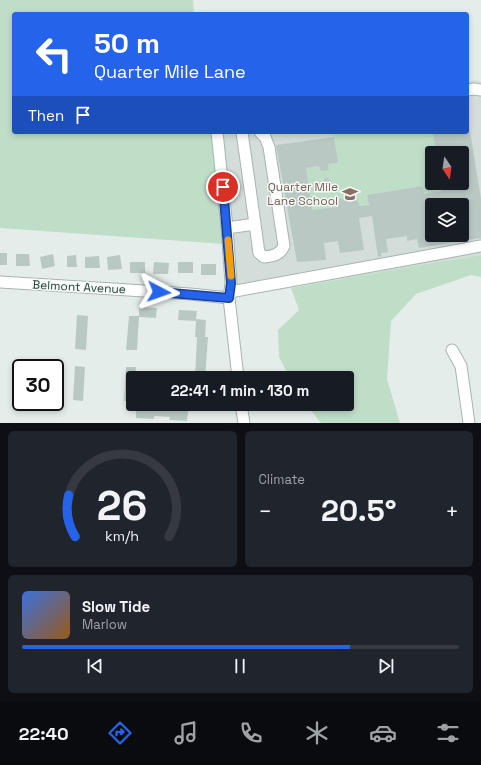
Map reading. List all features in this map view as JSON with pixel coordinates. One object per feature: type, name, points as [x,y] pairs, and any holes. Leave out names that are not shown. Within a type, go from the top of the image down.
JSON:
[{"type":"street","points":[[469,90],[481,90]]},
{"type":"street","points":[[217,134],[227,228],[231,283],[230,295],[237,371]]},
{"type":"street","points":[[242,134],[260,253],[264,257],[277,255],[282,251],[284,246],[269,146],[262,134]]},
{"type":"street","points":[[227,228],[255,224]]},
{"type":"street","name":"Belmont Avenue","points":[[0,282],[230,295],[481,246]]},
{"type":"street","points":[[452,350],[460,366],[469,423]]},
{"type":"street","points":[[242,411],[244,423]]},
{"type":"shaded area","name":"Quarter Mile Lane School","points":[[477,80],[481,82],[481,255],[229,298],[212,134],[469,134],[469,82]]},
{"type":"green space","points":[[0,0],[193,0],[194,12],[12,12],[12,134],[212,134],[224,244],[0,228]]},
{"type":"green space","points":[[333,134],[433,134],[435,146],[425,146],[425,190],[442,191],[424,194],[422,186],[367,195],[369,205],[359,206],[359,203],[353,197],[339,199],[337,201],[338,207],[312,210],[306,168],[319,166],[329,170],[328,164],[338,163]]},
{"type":"green space","points":[[481,255],[481,277],[471,275],[416,294],[391,321],[387,379],[400,423],[321,423],[312,411],[354,411],[354,371],[286,371],[279,357],[278,330],[299,310],[291,288]]},
{"type":"building","points":[[469,125],[481,199],[481,238],[469,240],[469,198],[425,198],[425,242],[456,242],[419,248],[417,239],[407,241],[407,236],[386,239],[388,252],[381,253],[382,256],[378,257],[372,216],[359,218],[364,250],[340,253],[338,241],[324,243],[326,260],[297,262],[276,145],[334,137],[338,163],[328,164],[329,170],[321,171],[319,166],[306,168],[312,210],[338,207],[337,201],[339,199],[353,197],[359,203],[359,206],[369,205],[367,195],[422,186],[424,194],[442,191],[469,190],[469,146],[435,146],[433,134],[469,134]]},
{"type":"building","points":[[326,177],[333,183],[329,188],[322,182]]},
{"type":"building","points":[[0,253],[7,253],[7,265],[0,265]]},
{"type":"building","points":[[16,254],[29,254],[30,266],[16,266]]},
{"type":"building","points":[[53,254],[55,266],[42,269],[40,257]]},
{"type":"building","points":[[76,255],[77,267],[67,267],[67,256]]},
{"type":"building","points":[[120,255],[122,269],[108,270],[107,257]]},
{"type":"building","points":[[99,256],[100,268],[85,268],[85,257]]},
{"type":"building","points":[[130,262],[145,262],[145,273],[130,273]]},
{"type":"building","points":[[154,262],[169,263],[168,274],[153,274]]},
{"type":"building","points":[[178,262],[193,262],[193,273],[178,273]]},
{"type":"building","points":[[201,264],[216,264],[216,275],[201,275]]},
{"type":"building","points":[[139,307],[157,308],[156,318],[139,317],[137,350],[126,350],[129,316],[139,316]]},
{"type":"building","points":[[179,310],[197,311],[196,319],[206,320],[205,337],[208,337],[206,371],[195,371],[197,337],[195,337],[196,321],[178,320]]},
{"type":"building","points":[[77,315],[88,316],[86,350],[75,349]]},
{"type":"building","points":[[75,366],[85,367],[83,401],[73,400]]},
{"type":"building","points":[[126,367],[136,367],[136,371],[126,371],[126,401],[124,401]]},
{"type":"building","points":[[136,411],[188,411],[187,421],[169,420],[170,417],[154,416],[154,419],[136,418]]},
{"type":"slow traffic","points":[[228,240],[231,276]]},
{"type":"place","name":"Quarter Mile Lane School","points":[[350,194]]},
{"type":"route","points":[[159,292],[229,298],[231,283],[223,187]]}]
